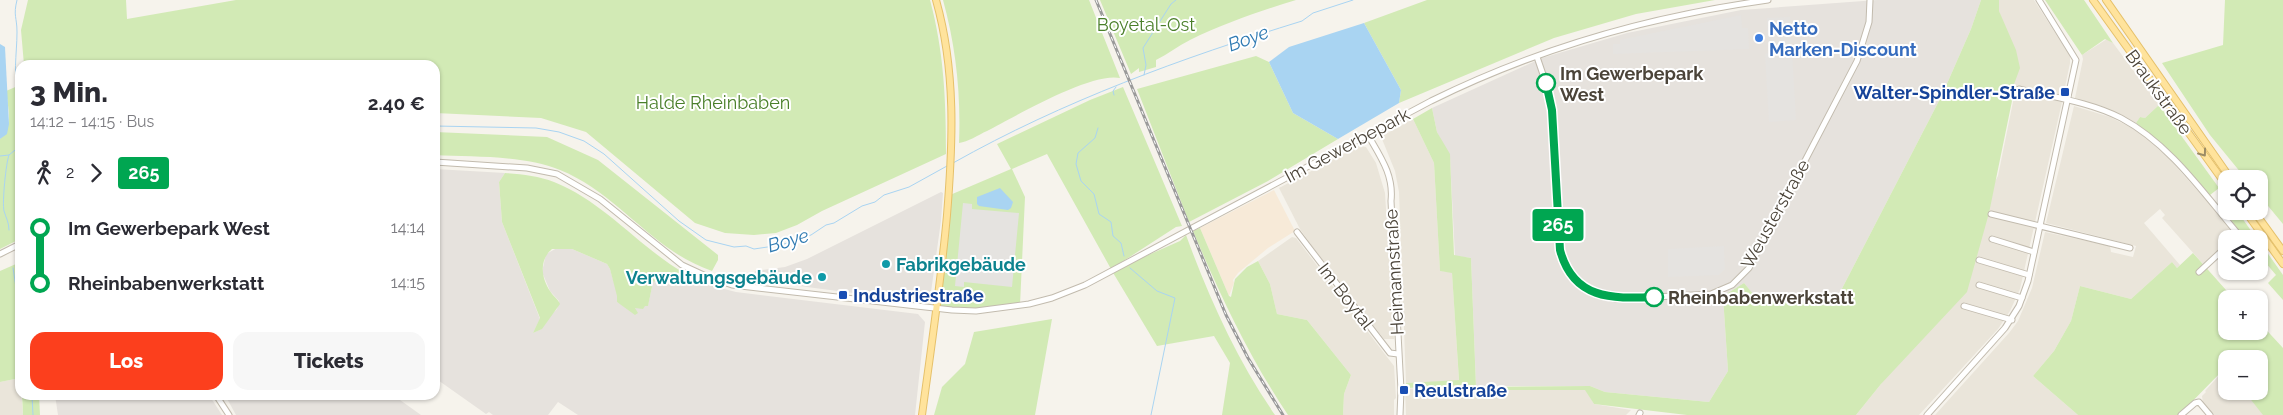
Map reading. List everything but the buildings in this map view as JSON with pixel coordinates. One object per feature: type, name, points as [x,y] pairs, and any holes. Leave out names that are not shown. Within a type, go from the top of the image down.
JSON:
[{"type":"main road","points":[[922,415],[937,308],[952,160],[951,78],[945,38],[936,0]]},
{"type":"main road","name":"Braukstraße","points":[[2093,0],[2218,174]]},
{"type":"main road","name":"Braukstraße","points":[[2106,0],[2225,170]]},
{"type":"main road","points":[[2251,220],[2283,264]]},
{"type":"main road","points":[[2261,220],[2283,251]]},
{"type":"street","name":"Im Gewerbepark","points":[[937,308],[976,311],[1006,308],[1029,304],[1069,292],[1448,93],[1537,57],[1626,28],[1682,14],[1768,0]]},
{"type":"street","name":"Weusterstraße","points":[[1537,57],[1552,110],[1560,250],[1562,258],[1573,277],[1590,291],[1616,299],[1711,294],[1732,285],[1749,268],[1857,61],[1869,22],[1870,0]]},
{"type":"street","points":[[1927,415],[2012,320],[2022,298],[2029,275],[2076,60],[2039,0]]},
{"type":"street","points":[[2019,89],[2068,100],[2120,117],[2143,130],[2168,153],[2235,230]]},
{"type":"street","name":"Heimannstraße","points":[[1368,135],[1389,173],[1391,184],[1401,394],[1400,415]]},
{"type":"street","points":[[440,162],[527,168],[557,174],[600,199],[682,265],[721,282],[836,298],[937,308]]},
{"type":"street","points":[[1991,214],[2130,248]]},
{"type":"street","name":"Im Boytal","points":[[1297,232],[1390,353],[1398,354]]},
{"type":"street","points":[[1992,239],[2034,252]]},
{"type":"street","points":[[0,254],[15,246]]},
{"type":"street","points":[[2199,272],[2218,254]]},
{"type":"street","points":[[1979,260],[2029,275]]},
{"type":"street","points":[[1978,285],[2022,298]]},
{"type":"street","points":[[1964,306],[2012,320]]},
{"type":"street","points":[[219,400],[229,415]]},
{"type":"street","points":[[2181,415],[2195,403],[2199,402],[2210,415]]},
{"type":"shaded area","points":[[1877,0],[1981,0],[1971,29],[1942,95],[1833,306],[1757,300],[1744,283],[1723,296],[1728,371],[1709,402],[1605,392],[1590,386],[1476,386],[1471,258],[1455,256],[1450,158],[1437,132],[1432,108],[1542,58],[1627,33],[1741,10]]},
{"type":"shaded area","points":[[1999,0],[2034,0],[2070,56],[2063,97],[2012,86],[2016,75],[1999,11]]},
{"type":"shaded area","points":[[1741,15],[1742,28],[1748,28],[1749,49],[1613,54],[1613,44],[1620,44],[1620,40]]},
{"type":"shaded area","points":[[1790,17],[1796,120],[1769,122],[1765,54],[1768,53],[1767,18]]},
{"type":"shaded area","points":[[2107,39],[2113,43],[2159,105],[2145,118],[2140,117],[2136,123],[2112,111],[2075,98],[2083,59],[2082,55]]},
{"type":"shaded area","points":[[2015,92],[2062,102],[2020,289],[2010,311],[1998,329],[1919,415],[1856,415],[1881,384],[1998,176]]},
{"type":"shaded area","points":[[2074,106],[2110,117],[2132,128],[2149,140],[2164,153],[2218,214],[2218,220],[2224,220],[2232,230],[2218,230],[2218,252],[2204,265],[2162,218],[2165,215],[2160,209],[2144,223],[2180,265],[2177,268],[2172,262],[2131,299],[2080,286],[2071,321],[2054,351],[2033,376],[2078,415],[1935,415],[2018,321],[2032,288],[2045,232],[2110,246],[2111,252],[2133,257],[2136,246],[2046,223]]},
{"type":"shaded area","points":[[1413,119],[1434,163],[1440,271],[1452,272],[1459,381],[1406,383],[1399,192],[1395,171],[1382,139],[1384,135]]},
{"type":"shaded area","points":[[1359,146],[1366,147],[1376,163],[1385,193],[1394,339],[1384,339],[1314,249],[1300,229],[1279,188]]},
{"type":"shaded area","points":[[440,169],[505,173],[499,182],[502,222],[540,319],[533,333],[541,329],[557,309],[559,301],[550,291],[542,272],[546,254],[557,248],[572,249],[607,264],[618,296],[617,302],[636,311],[635,308],[648,305],[652,287],[649,281],[653,280],[677,286],[684,273],[709,285],[736,292],[918,314],[925,322],[915,415],[578,415],[558,402],[548,415],[493,415],[489,412],[486,414],[440,382]]},
{"type":"shaded area","points":[[1274,190],[1295,231],[1268,248],[1238,273],[1233,280],[1234,283],[1229,296],[1200,228]]},
{"type":"shaded area","points":[[941,192],[943,193],[941,221],[931,292],[925,299],[869,295],[752,280],[755,271],[785,267],[807,259]]},
{"type":"shaded area","points":[[963,203],[972,204],[972,209],[1019,213],[1012,287],[964,282],[964,287],[955,286]]},
{"type":"shaded area","points":[[1292,237],[1296,238],[1394,366],[1396,398],[1394,400],[1394,415],[1343,415],[1344,394],[1351,375],[1307,320],[1277,314],[1270,284],[1258,261]]},
{"type":"shaded area","points":[[1724,246],[1725,269],[1719,275],[1668,277],[1668,249]]},
{"type":"shaded area","points":[[2218,377],[2218,400],[2252,400],[2264,415],[2213,415],[2203,403],[2202,396]]},
{"type":"shaded area","points":[[15,379],[15,400],[22,400],[23,415],[0,415],[0,382]]},
{"type":"shaded area","points":[[1462,385],[1463,390],[1586,390],[1594,404],[1631,410],[1626,415],[1406,415],[1405,389]]},
{"type":"shaded area","points":[[56,400],[212,400],[222,415],[58,415]]},
{"type":"shaded area","points":[[228,400],[400,400],[421,415],[236,415]]},
{"type":"green space","name":"Halde Rheinbaben","points":[[28,0],[126,0],[127,19],[236,0],[930,0],[935,19],[943,76],[946,154],[822,211],[797,225],[776,233],[754,235],[725,233],[695,223],[586,132],[541,118],[440,113],[440,60],[24,60],[21,30]]},
{"type":"green space","points":[[943,0],[1089,0],[1120,78],[1107,78],[1073,88],[973,138],[959,143],[957,71]]},
{"type":"green space","name":"Boyetal-Ost","points":[[1100,0],[1296,0],[1269,8],[1203,34],[1156,60],[1156,67],[1139,72],[1139,68],[1131,74]]},
{"type":"green space","points":[[1427,0],[1715,0],[1636,14],[1554,38],[1399,103],[1401,90],[1364,23]]},
{"type":"green space","points":[[1981,0],[1999,0],[1999,11],[2016,50],[2020,68],[2010,95],[2013,96],[1989,213],[1967,292],[1881,384],[1856,415],[1687,415],[1594,404],[1585,390],[1462,390],[1462,385],[1407,388],[1406,383],[1459,380],[1452,273],[1440,271],[1434,163],[1413,119],[1432,108],[1437,132],[1450,154],[1454,255],[1471,258],[1476,387],[1590,386],[1605,392],[1709,402],[1728,371],[1723,296],[1744,283],[1758,300],[1833,306],[1942,95],[1971,29]]},
{"type":"green space","points":[[2045,0],[2084,0],[2113,43],[2105,39],[2082,55]]},
{"type":"green space","points":[[2225,0],[2283,0],[2283,224],[2268,206],[2268,170],[2239,170],[2210,135],[2162,63],[2223,45]]},
{"type":"green space","points":[[1256,56],[1269,62],[1293,113],[1338,139],[1268,181],[1189,222],[1137,89]]},
{"type":"green space","points":[[15,87],[15,242],[0,249],[0,139],[9,123],[6,91]]},
{"type":"green space","points":[[1123,87],[1182,226],[1176,227],[1111,269],[1047,154],[1012,169],[1025,197],[1020,305],[992,310],[938,307],[950,195],[1011,169],[997,144],[1090,100]]},
{"type":"green space","points":[[2159,105],[2218,189],[2210,195],[2169,150],[2136,123],[2140,117],[2145,118]]},
{"type":"green space","points":[[440,132],[547,137],[598,160],[718,255],[718,260],[712,271],[683,258],[660,242],[606,197],[560,170],[546,165],[515,159],[440,155]]},
{"type":"green space","points":[[505,173],[530,176],[554,182],[589,201],[651,250],[684,273],[680,283],[676,286],[670,283],[650,281],[652,287],[648,306],[645,306],[643,309],[635,308],[638,313],[635,315],[617,302],[610,269],[607,264],[572,249],[552,249],[543,263],[543,274],[547,286],[560,304],[542,329],[533,333],[540,318],[502,222],[499,182]]},
{"type":"green space","points":[[2231,220],[2243,220],[2251,230],[2238,230]]},
{"type":"green space","points":[[1200,228],[1229,296],[1231,297],[1235,279],[1247,267],[1258,261],[1270,284],[1277,314],[1307,320],[1351,375],[1344,394],[1343,415],[1288,415],[1260,371],[1214,279],[1193,231]]},
{"type":"green space","points":[[1186,235],[1204,282],[1225,328],[1248,373],[1275,415],[1222,415],[1230,363],[1214,336],[1157,346],[1112,271],[1180,241]]},
{"type":"green space","points":[[2193,253],[2226,290],[2218,290],[2218,340],[2268,340],[2268,332],[2283,348],[2283,415],[2263,415],[2251,400],[2268,400],[2268,350],[2218,350],[2218,375],[2179,415],[2078,415],[2033,376],[2054,351],[2071,321],[2080,286],[2131,299],[2172,262],[2177,268]]},
{"type":"green space","points":[[2268,254],[2283,275],[2283,300],[2268,283],[2276,275],[2268,266]]},
{"type":"green space","points":[[15,264],[15,379],[0,382],[0,271]]},
{"type":"green space","points":[[1052,319],[1035,415],[934,415],[942,387],[965,364],[974,332]]},
{"type":"green space","points":[[22,400],[39,400],[40,415],[23,415]]},
{"type":"water","points":[[1364,23],[1401,90],[1399,103],[1338,139],[1293,113],[1269,62],[1289,47]]},
{"type":"water","points":[[0,44],[5,47],[9,124],[7,134],[0,139]]},
{"type":"water","points":[[1000,188],[1013,202],[1011,208],[1008,210],[979,206],[977,204],[977,197]]},
{"type":"waterway","points":[[16,60],[15,10],[17,0]]},
{"type":"waterway","name":"Boye","points":[[1144,75],[1146,65],[1143,48],[1171,4],[1176,0]]},
{"type":"waterway","name":"Boye","points":[[953,163],[1037,120],[1124,83],[1212,50],[1302,21],[1313,13],[1353,0]]},
{"type":"waterway","name":"Boye","points":[[1114,95],[1113,91],[1116,87]]},
{"type":"waterway","name":"Boye","points":[[440,126],[536,128],[559,132],[584,141],[604,154],[679,221],[706,240],[734,247],[746,246],[754,249],[781,245],[811,235],[862,206],[875,202],[884,195],[909,187],[947,166]]},
{"type":"waterway","points":[[1098,128],[1095,138],[1078,153],[1076,164],[1081,181],[1094,194],[1099,214],[1111,222],[1113,236],[1121,243],[1124,256]]},
{"type":"waterway","name":"Boye","points":[[0,156],[9,155],[15,150]]},
{"type":"waterway","points":[[9,155],[4,211],[9,230]]},
{"type":"waterway","points":[[13,268],[15,281]]},
{"type":"waterway","points":[[1130,268],[1157,291],[1175,298],[1151,415]]},
{"type":"waterway","points":[[32,400],[33,415]]},
{"type":"railway","points":[[1096,0],[1226,315],[1248,358],[1283,415]]},
{"type":"bus line","name":"265","points":[[1546,83],[1552,110],[1560,250],[1566,266],[1573,277],[1598,295],[1616,299],[1654,297]]},
{"type":"place","name":"Netto Marken-Discount","points":[[1759,38]]},
{"type":"place","name":"Im Gewerbepark West","points":[[1546,83]]},
{"type":"place","name":"Walter-Spindler-Straße","points":[[2065,92]]},
{"type":"place","name":"Fabrikgebäude","points":[[886,264]]},
{"type":"place","name":"Verwaltungsgebäude","points":[[822,277]]},
{"type":"place","name":"Industriestraße","points":[[843,295]]},
{"type":"place","name":"Rheinbabenwerkstatt","points":[[1654,297]]},
{"type":"place","name":"Reulstraße","points":[[1404,390]]}]
